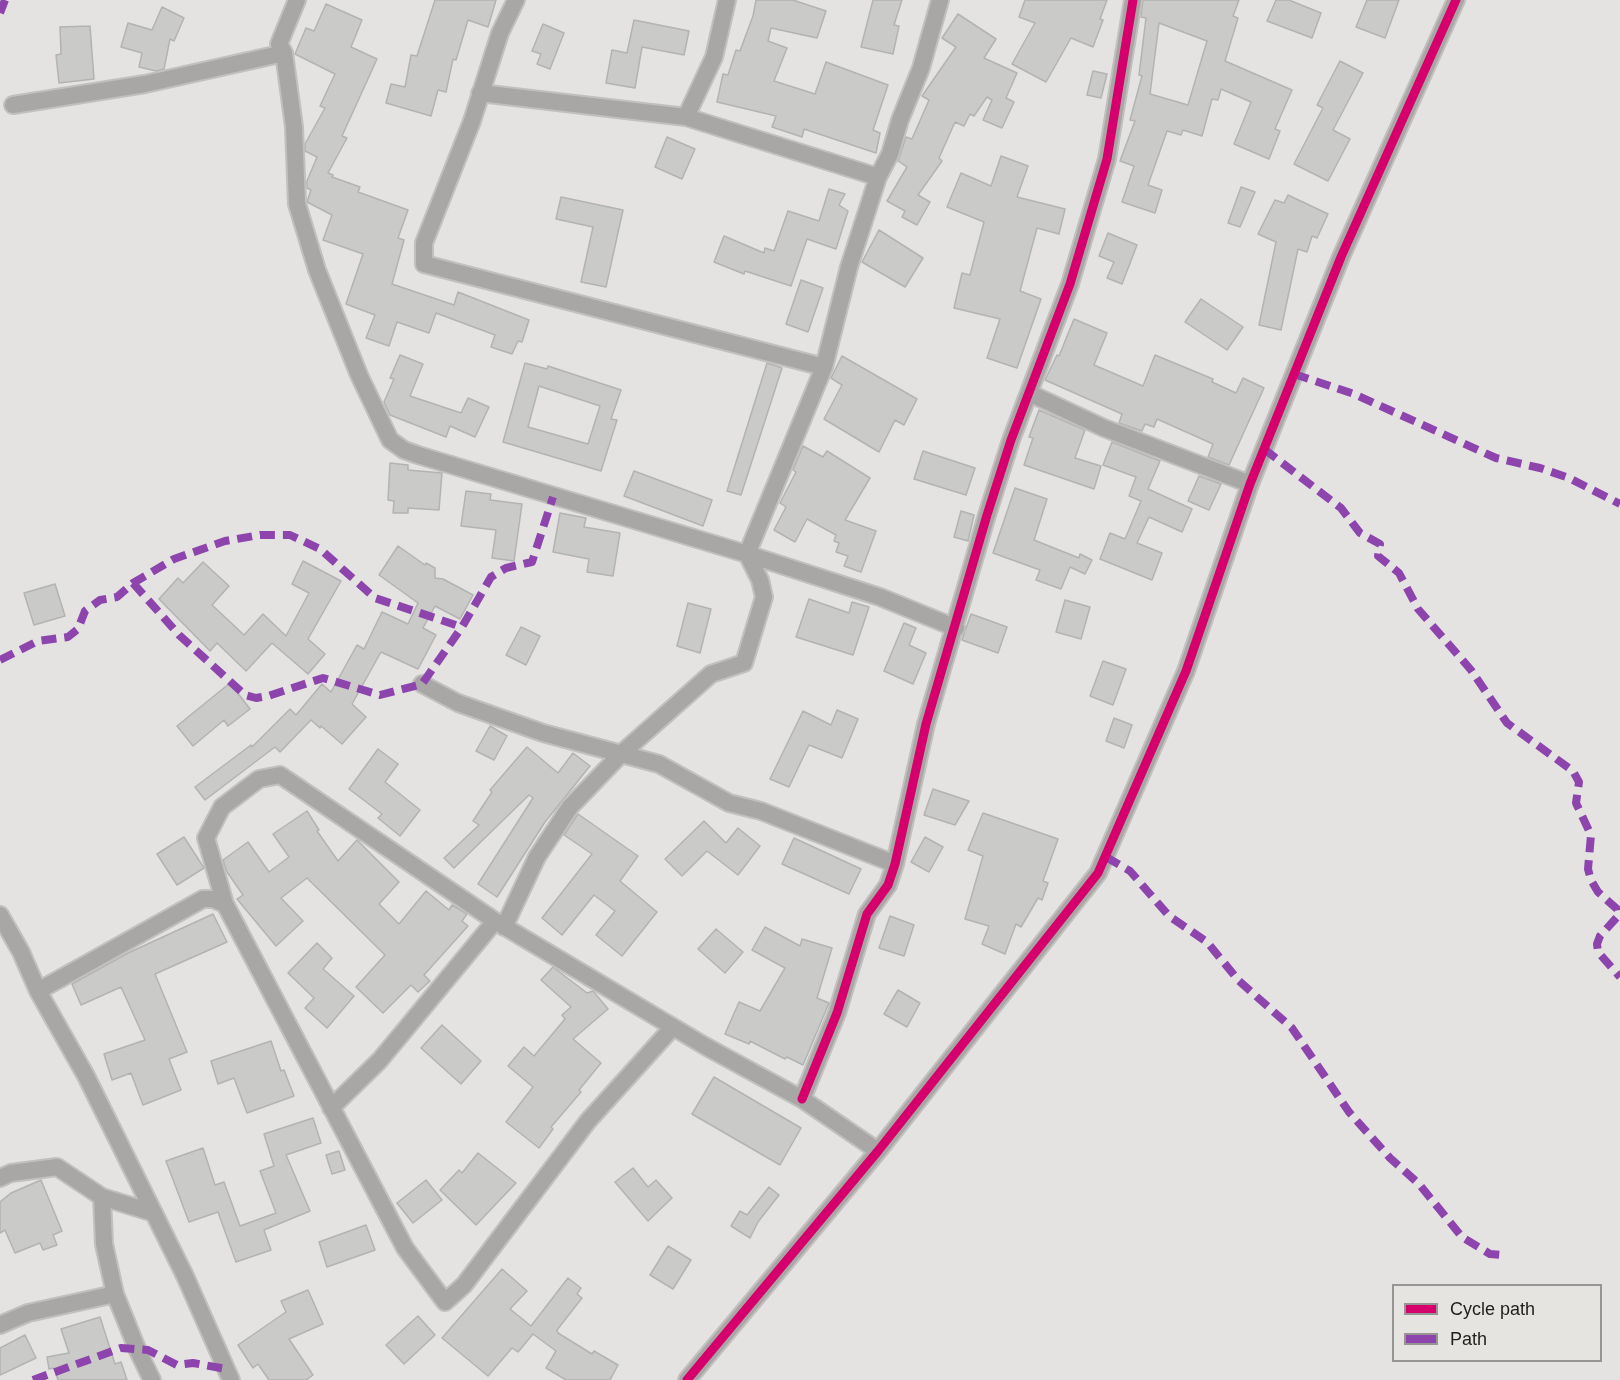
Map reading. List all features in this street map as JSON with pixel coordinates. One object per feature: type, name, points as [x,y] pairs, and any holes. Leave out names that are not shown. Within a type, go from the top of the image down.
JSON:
[{"type":"street","points":[[297,0],[279,44],[284,53],[294,127],[297,204],[317,270],[358,375],[390,440],[404,450],[418,455],[747,554],[880,597],[956,628]]},
{"type":"street","points":[[516,0],[500,33],[472,120],[424,243],[424,264],[824,367]]},
{"type":"street","points":[[686,117],[714,57],[727,0]]},
{"type":"street","points":[[331,1108],[380,1059],[500,924],[537,857],[570,807],[622,753],[711,674],[744,663],[764,597],[760,580],[747,554],[824,367],[849,267],[878,177],[890,154],[900,120],[921,68],[940,0]]},
{"type":"street","points":[[802,1099],[837,1013],[867,914],[888,885],[895,864],[926,724],[956,628],[987,515],[1070,284],[1107,159],[1133,0]]},
{"type":"street","points":[[687,1380],[878,1151],[1098,873],[1186,671],[1251,484],[1341,257],[1456,0]]},
{"type":"street","points":[[13,105],[145,84],[284,53]]},
{"type":"street","points":[[480,93],[686,117],[878,177]]},
{"type":"street","points":[[1029,393],[1104,428],[1251,484]]},
{"type":"street","points":[[422,684],[458,704],[571,743],[622,753],[659,764],[729,803],[761,811],[895,864]]},
{"type":"street","points":[[673,1027],[588,1121],[464,1285],[445,1302],[405,1248],[225,904],[206,838],[222,807],[259,779],[280,775],[500,924],[673,1027],[802,1099],[878,1151]]},
{"type":"street","points":[[38,991],[203,899],[213,899],[225,904]]},
{"type":"street","points":[[0,915],[21,952],[38,991],[86,1076],[186,1276],[231,1380]]},
{"type":"street","points":[[0,1179],[11,1173],[57,1167],[102,1197],[154,1213]]},
{"type":"street","points":[[102,1197],[104,1244],[115,1294],[152,1380]]},
{"type":"street","points":[[0,1325],[28,1313],[115,1294]]},
{"type":"building","points":[[435,0],[496,0],[488,27],[468,20],[456,60],[453,59],[446,92],[438,90],[431,116],[386,103],[391,84],[405,87],[411,55],[417,56]]},
{"type":"building","points":[[756,0],[793,0],[826,11],[817,38],[771,28],[768,41],[787,48],[774,81],[815,94],[826,62],[888,85],[873,130],[880,133],[876,153],[804,129],[802,137],[772,127],[776,116],[717,102],[723,74],[728,75],[736,50],[740,51],[753,16]]},
{"type":"building","points":[[873,0],[902,0],[894,25],[899,26],[893,54],[861,47]]},
{"type":"building","points":[[1025,0],[1107,0],[1100,19],[1103,20],[1093,47],[1071,38],[1046,82],[1012,64],[1035,23],[1019,17]]},
{"type":"building","points":[[1143,0],[1239,0],[1233,16],[1238,18],[1225,61],[1292,90],[1275,129],[1280,131],[1269,159],[1234,144],[1251,102],[1221,89],[1218,100],[1212,99],[1202,136],[1183,130],[1181,135],[1167,131],[1148,185],[1162,190],[1155,213],[1122,202],[1134,166],[1120,161],[1135,121],[1130,120],[1142,76],[1139,75],[1146,18],[1141,17]],"holes":[[[1159,23],[1207,41],[1188,105],[1150,94]]]},
{"type":"building","points":[[1276,0],[1289,0],[1321,13],[1312,38],[1267,21]]},
{"type":"building","points":[[1367,0],[1399,0],[1385,38],[1356,27]]},
{"type":"building","points":[[326,4],[362,20],[351,47],[377,59],[342,136],[347,138],[328,173],[333,175],[332,177],[360,187],[358,192],[408,210],[398,238],[404,240],[392,284],[454,305],[458,292],[529,320],[522,342],[518,341],[512,354],[491,347],[495,335],[436,313],[429,333],[397,322],[389,346],[366,338],[375,315],[346,304],[363,254],[323,240],[332,215],[307,202],[311,190],[307,188],[307,181],[317,157],[305,151],[305,144],[325,108],[320,106],[335,74],[295,54],[306,28],[314,31]]},
{"type":"building","points":[[162,7],[184,18],[174,41],[170,39],[164,69],[156,71],[139,67],[142,53],[121,47],[128,23],[152,30]]},
{"type":"building","points":[[958,14],[996,39],[984,58],[1017,73],[1006,98],[1014,102],[1002,128],[983,120],[992,100],[987,97],[974,116],[970,114],[964,126],[955,122],[939,158],[942,161],[918,195],[930,202],[917,225],[902,217],[905,211],[887,201],[907,167],[898,161],[906,137],[912,139],[929,100],[922,96],[956,47],[942,38]]},
{"type":"building","points":[[634,20],[689,31],[684,55],[642,47],[635,88],[606,83],[612,50],[627,53]]},
{"type":"building","points":[[543,24],[564,33],[550,69],[537,64],[541,54],[532,51]]},
{"type":"building","points":[[90,26],[94,79],[59,83],[56,55],[61,54],[60,27]]},
{"type":"building","points":[[1340,61],[1363,73],[1333,130],[1350,139],[1328,181],[1294,164],[1323,108],[1317,105]]},
{"type":"building","points":[[1093,71],[1107,74],[1101,98],[1087,95]]},
{"type":"building","points":[[667,137],[695,149],[682,179],[655,167]]},
{"type":"building","points":[[1001,156],[1028,166],[1017,197],[1065,209],[1059,234],[1037,228],[1020,291],[1041,299],[1017,368],[987,358],[1000,319],[954,308],[962,273],[970,275],[984,222],[947,207],[961,173],[991,186]]},
{"type":"building","points":[[1241,187],[1255,192],[1240,227],[1228,223]]},
{"type":"building","points":[[829,189],[845,194],[839,205],[848,211],[836,249],[807,239],[791,286],[745,271],[744,274],[714,262],[724,236],[764,253],[765,248],[774,251],[788,211],[819,221]]},
{"type":"building","points":[[1288,195],[1328,214],[1317,238],[1312,236],[1307,252],[1298,249],[1281,330],[1259,325],[1276,242],[1258,234],[1275,200],[1284,203]]},
{"type":"building","points":[[561,197],[623,210],[606,287],[581,282],[593,227],[556,219]]},
{"type":"building","points":[[879,230],[923,258],[905,287],[862,262]]},
{"type":"building","points":[[1108,233],[1137,245],[1122,284],[1107,278],[1114,262],[1099,256]]},
{"type":"building","points":[[801,280],[823,288],[808,332],[786,324]]},
{"type":"building","points":[[1201,299],[1243,327],[1227,350],[1185,322]]},
{"type":"building","points":[[1074,319],[1107,333],[1094,365],[1143,386],[1155,355],[1213,379],[1212,382],[1236,393],[1243,378],[1264,388],[1229,465],[1208,457],[1213,444],[1157,419],[1154,427],[1145,424],[1142,431],[1119,423],[1122,414],[1045,380],[1057,355],[1059,356]]},
{"type":"building","points":[[400,355],[423,364],[410,396],[461,413],[468,398],[489,407],[475,437],[450,426],[446,437],[390,415],[384,402],[394,379],[390,378]]},
{"type":"building","points":[[842,356],[917,399],[904,425],[895,420],[879,452],[824,419],[842,385],[831,378]]},
{"type":"building","points":[[525,363],[547,369],[548,366],[621,390],[611,419],[617,420],[601,471],[503,442]],"holes":[[[539,386],[600,406],[588,444],[528,427]]]},
{"type":"building","points":[[767,363],[782,368],[741,495],[727,491]]},
{"type":"building","points":[[1039,410],[1085,430],[1075,458],[1101,466],[1094,489],[1024,465],[1033,438],[1029,437]]},
{"type":"building","points":[[1112,442],[1160,461],[1148,489],[1192,509],[1182,532],[1149,517],[1137,543],[1162,553],[1152,580],[1100,559],[1110,533],[1125,539],[1141,501],[1129,496],[1136,477],[1103,465]]},
{"type":"building","points":[[803,446],[823,457],[827,451],[870,478],[845,520],[876,531],[861,572],[844,566],[848,556],[836,552],[839,543],[834,541],[836,535],[807,519],[795,542],[774,530],[786,507],[780,503],[796,472],[793,470]]},
{"type":"building","points":[[923,451],[975,468],[966,495],[914,479]]},
{"type":"building","points":[[390,463],[408,465],[408,470],[442,473],[439,510],[408,508],[408,513],[393,513],[394,501],[388,500]]},
{"type":"building","points":[[634,471],[712,500],[703,526],[624,496]]},
{"type":"building","points":[[1199,476],[1221,484],[1209,510],[1188,501]]},
{"type":"building","points":[[1015,488],[1047,499],[1034,540],[1079,558],[1080,554],[1092,560],[1085,574],[1070,567],[1061,589],[1036,580],[1040,570],[993,553]]},
{"type":"building","points":[[466,491],[491,494],[490,500],[522,504],[514,561],[492,558],[496,530],[461,526]]},
{"type":"building","points":[[961,511],[974,515],[968,541],[954,537]]},
{"type":"building","points":[[560,513],[586,518],[584,527],[620,533],[613,576],[587,572],[589,559],[553,552]]},
{"type":"building","points":[[398,546],[425,565],[426,563],[435,568],[435,578],[443,579],[473,595],[460,619],[435,606],[423,628],[436,635],[418,669],[381,652],[352,704],[366,717],[342,744],[311,720],[280,752],[275,747],[205,800],[195,787],[251,745],[252,747],[290,709],[296,715],[322,684],[331,692],[357,645],[364,649],[382,612],[408,624],[418,603],[379,575]]},
{"type":"building","points":[[303,561],[341,581],[308,639],[325,654],[308,674],[272,643],[246,671],[217,643],[210,651],[159,599],[178,578],[183,583],[203,562],[229,586],[212,605],[244,635],[263,614],[286,636],[309,593],[292,584]]},
{"type":"building","points":[[55,584],[65,616],[34,625],[24,593]]},
{"type":"building","points":[[809,599],[849,613],[852,602],[869,607],[853,655],[796,637]]},
{"type":"building","points":[[1065,600],[1090,607],[1081,639],[1056,632]]},
{"type":"building","points":[[688,603],[711,609],[700,653],[677,646]]},
{"type":"building","points":[[971,614],[1007,627],[998,653],[962,640]]},
{"type":"building","points":[[904,623],[916,628],[909,645],[926,653],[913,684],[884,671]]},
{"type":"building","points":[[521,627],[540,636],[526,665],[506,655]]},
{"type":"building","points":[[1103,661],[1126,669],[1113,705],[1090,696]]},
{"type":"building","points":[[230,683],[250,709],[228,726],[224,720],[193,746],[177,726]]},
{"type":"building","points":[[837,710],[858,719],[842,758],[809,745],[789,787],[770,779],[803,711],[831,725]]},
{"type":"building","points":[[1114,718],[1132,725],[1124,748],[1106,741]]},
{"type":"building","points":[[490,726],[507,736],[494,760],[476,751]]},
{"type":"building","points":[[527,747],[558,773],[573,753],[590,766],[545,822],[497,897],[478,884],[533,798],[529,795],[454,868],[444,858],[479,825],[473,821],[492,792],[490,790]]},
{"type":"building","points":[[378,749],[398,764],[385,782],[420,810],[400,836],[378,818],[382,814],[349,789]]},
{"type":"building","points":[[933,789],[969,801],[955,825],[924,815]]},
{"type":"building","points":[[307,811],[319,830],[317,831],[338,861],[357,840],[399,882],[379,904],[399,924],[426,891],[449,910],[452,905],[467,914],[462,921],[468,926],[424,975],[430,981],[418,992],[411,985],[383,1013],[356,987],[385,955],[307,878],[281,898],[303,921],[276,946],[237,899],[243,895],[227,872],[223,860],[248,842],[269,872],[289,857],[273,834]]},
{"type":"building","points":[[983,813],[1058,839],[1043,881],[1048,883],[1042,900],[1038,898],[1021,927],[1016,924],[1005,954],[982,944],[989,926],[965,919],[983,856],[968,850]]},
{"type":"building","points":[[578,814],[638,856],[620,881],[657,912],[622,956],[596,935],[615,911],[594,895],[562,935],[542,918],[592,854],[564,835]]},
{"type":"building","points":[[704,821],[726,843],[738,828],[760,846],[738,875],[707,851],[682,876],[665,859]]},
{"type":"building","points":[[184,837],[204,868],[177,885],[157,854]]},
{"type":"building","points":[[925,837],[943,847],[929,872],[911,862]]},
{"type":"building","points":[[794,838],[861,869],[849,894],[782,864]]},
{"type":"building","points":[[213,914],[227,942],[155,974],[187,1052],[169,1059],[181,1090],[143,1105],[131,1073],[112,1080],[104,1054],[145,1040],[121,987],[81,1005],[72,984],[128,953]]},
{"type":"building","points":[[890,916],[914,925],[904,956],[879,948]]},
{"type":"building","points":[[765,927],[800,946],[802,939],[832,948],[817,998],[829,1003],[803,1065],[787,1057],[785,1059],[750,1041],[749,1044],[725,1034],[739,1002],[760,1011],[785,968],[752,950]]},
{"type":"building","points":[[716,929],[743,952],[725,973],[698,949]]},
{"type":"building","points":[[317,943],[332,958],[323,969],[354,996],[327,1028],[305,1008],[314,998],[288,973]]},
{"type":"building","points":[[553,967],[587,993],[593,991],[608,1009],[573,1039],[601,1063],[579,1090],[581,1092],[551,1127],[553,1129],[539,1148],[506,1122],[533,1087],[508,1066],[524,1047],[534,1056],[565,1019],[562,1015],[571,1007],[541,980]]},
{"type":"building","points":[[898,990],[920,1003],[907,1027],[884,1014]]},
{"type":"building","points":[[442,1025],[481,1061],[461,1084],[421,1048]]},
{"type":"building","points":[[271,1041],[281,1071],[284,1070],[294,1096],[247,1113],[234,1078],[218,1084],[211,1061]]},
{"type":"building","points":[[714,1077],[801,1128],[780,1165],[692,1114]]},
{"type":"building","points":[[313,1118],[321,1143],[286,1155],[310,1211],[264,1230],[271,1250],[236,1262],[218,1212],[189,1222],[166,1161],[203,1148],[215,1185],[224,1182],[240,1226],[276,1213],[260,1171],[274,1166],[264,1134]]},
{"type":"building","points":[[339,1151],[345,1170],[332,1174],[326,1155]]},
{"type":"building","points":[[478,1153],[516,1183],[476,1225],[440,1190],[459,1170],[462,1173]]},
{"type":"building","points":[[633,1168],[648,1187],[656,1180],[672,1198],[648,1221],[615,1182]]},
{"type":"building","points":[[41,1180],[62,1231],[53,1235],[57,1245],[43,1250],[40,1243],[15,1253],[5,1230],[0,1233],[0,1202],[11,1193]]},
{"type":"building","points":[[426,1180],[442,1200],[413,1223],[397,1203]]},
{"type":"building","points":[[769,1187],[779,1195],[758,1222],[750,1238],[731,1226],[740,1211],[747,1215]]},
{"type":"building","points":[[366,1225],[375,1250],[327,1267],[319,1242]]},
{"type":"building","points":[[668,1246],[691,1260],[673,1289],[650,1275]]},
{"type":"building","points":[[502,1269],[527,1291],[510,1309],[531,1326],[568,1278],[581,1288],[577,1294],[582,1298],[557,1330],[558,1333],[592,1354],[594,1351],[618,1365],[610,1380],[566,1380],[546,1368],[556,1351],[533,1334],[518,1352],[512,1348],[488,1376],[442,1338]]},
{"type":"building","points":[[308,1290],[323,1324],[289,1339],[313,1375],[306,1380],[269,1380],[258,1364],[253,1368],[238,1345],[286,1312],[281,1301]]},
{"type":"building","points":[[418,1316],[435,1335],[404,1364],[386,1345]]},
{"type":"building","points":[[100,1317],[115,1364],[121,1362],[127,1380],[58,1380],[54,1368],[49,1369],[47,1357],[69,1353],[61,1329]]},
{"type":"building","points":[[25,1335],[36,1358],[0,1375],[0,1348]]},
{"type":"marked path","points":[[0,13],[5,0]]},
{"type":"marked path","points":[[1294,374],[1354,394],[1496,458],[1540,468],[1569,478],[1620,504]]},
{"type":"marked path","points":[[1264,449],[1341,508],[1360,533],[1380,544],[1378,556],[1399,573],[1418,609],[1471,670],[1507,723],[1573,771],[1579,782],[1576,803],[1591,835],[1588,869],[1591,880],[1598,892],[1617,909],[1618,916],[1600,936],[1597,944],[1598,952],[1620,977]]},
{"type":"marked path","points":[[133,583],[179,635],[245,695],[256,698],[268,696],[323,678],[380,695],[422,684],[462,627],[491,577],[506,568],[532,562],[553,497]]},
{"type":"marked path","points":[[0,660],[38,641],[68,637],[78,629],[85,611],[100,600],[117,597],[133,583],[174,559],[225,541],[260,535],[290,535],[320,549],[375,598],[462,627]]},
{"type":"marked path","points":[[1106,857],[1130,871],[1169,916],[1207,942],[1239,981],[1292,1028],[1349,1112],[1390,1158],[1419,1184],[1462,1237],[1490,1254],[1501,1255]]},
{"type":"marked path","points":[[33,1380],[121,1348],[148,1350],[177,1365],[193,1363],[226,1369]]},
{"type":"cycle path","points":[[802,1099],[837,1013],[867,914],[888,885],[895,864],[926,724],[987,515],[1011,440],[1070,284],[1107,159],[1133,0]]},
{"type":"cycle path","points":[[687,1380],[878,1151],[1098,873],[1186,671],[1250,484],[1341,257],[1456,0]]}]
